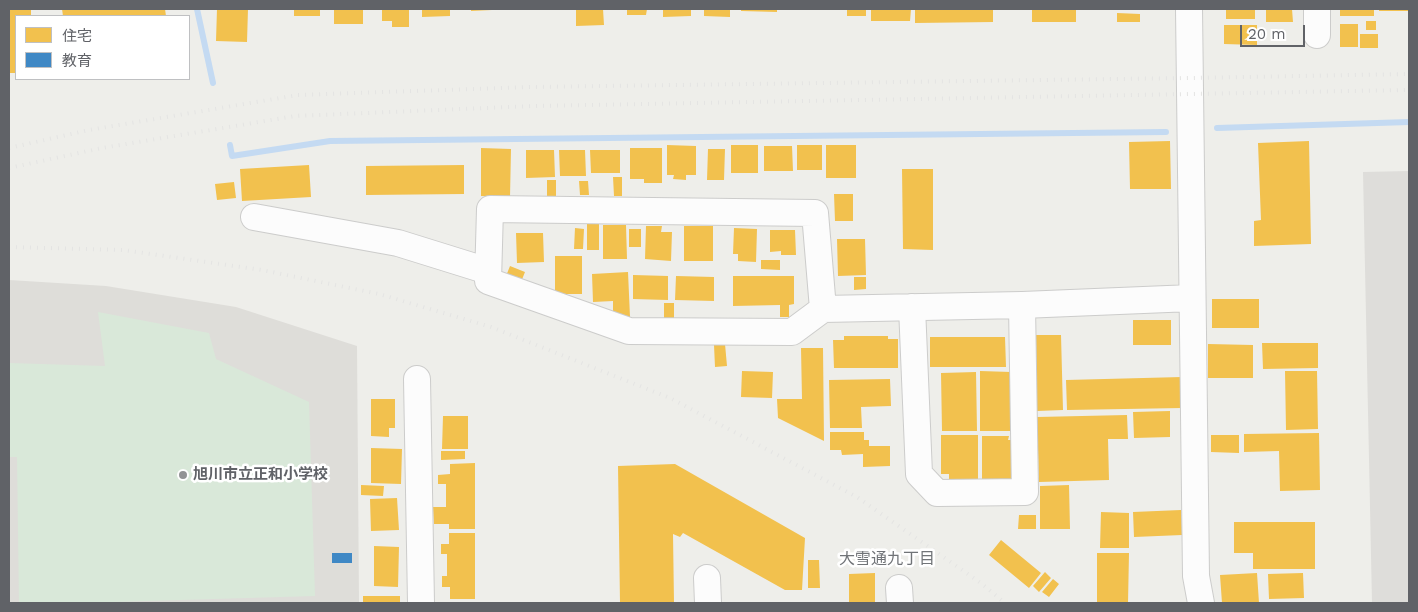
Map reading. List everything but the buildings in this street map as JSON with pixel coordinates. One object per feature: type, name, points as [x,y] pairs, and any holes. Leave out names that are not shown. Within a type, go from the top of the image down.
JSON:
[{"type":"street","points":[[1189,9],[1196,576],[1201,603]]},
{"type":"street","points":[[1317,9],[1317,35]]},
{"type":"street","points":[[822,309],[815,214],[490,209],[488,281],[629,331],[792,332],[822,309],[1022,305],[1192,298]]},
{"type":"street","points":[[254,217],[398,243],[488,271]]},
{"type":"street","points":[[912,307],[919,474],[937,493],[1025,492],[1022,305]]},
{"type":"street","points":[[417,379],[421,603]]},
{"type":"street","points":[[707,578],[708,603]]},
{"type":"shaded area","points":[[1409,171],[1409,603],[1372,603],[1363,172]]},
{"type":"shaded area","name":"旭川市立正和小学校","points":[[9,280],[106,286],[236,307],[357,346],[359,603],[9,603]]},
{"type":"green space","name":"旭川市立正和小学校","points":[[98,312],[209,333],[216,359],[309,402],[315,596],[19,603],[17,457],[9,457],[9,363],[105,366]]},
{"type":"waterway","points":[[197,9],[213,83]]},
{"type":"waterway","points":[[1217,128],[1409,122]]},
{"type":"waterway","points":[[230,145],[232,156],[330,141],[1166,132]]},
{"type":"railway","points":[[9,148],[89,130],[298,95],[530,87],[1409,74]]},
{"type":"railway","points":[[9,168],[102,148],[295,116],[533,106],[1409,90]]},
{"type":"railway","points":[[9,247],[123,250],[262,270],[379,294],[491,327],[670,398],[857,497],[982,584],[1005,603]]},
{"type":"place","name":"旭川市立正和小学校","points":[[183,475]]},
{"type":"district","name":"大雪通九丁目","points":[[887,559]]}]
